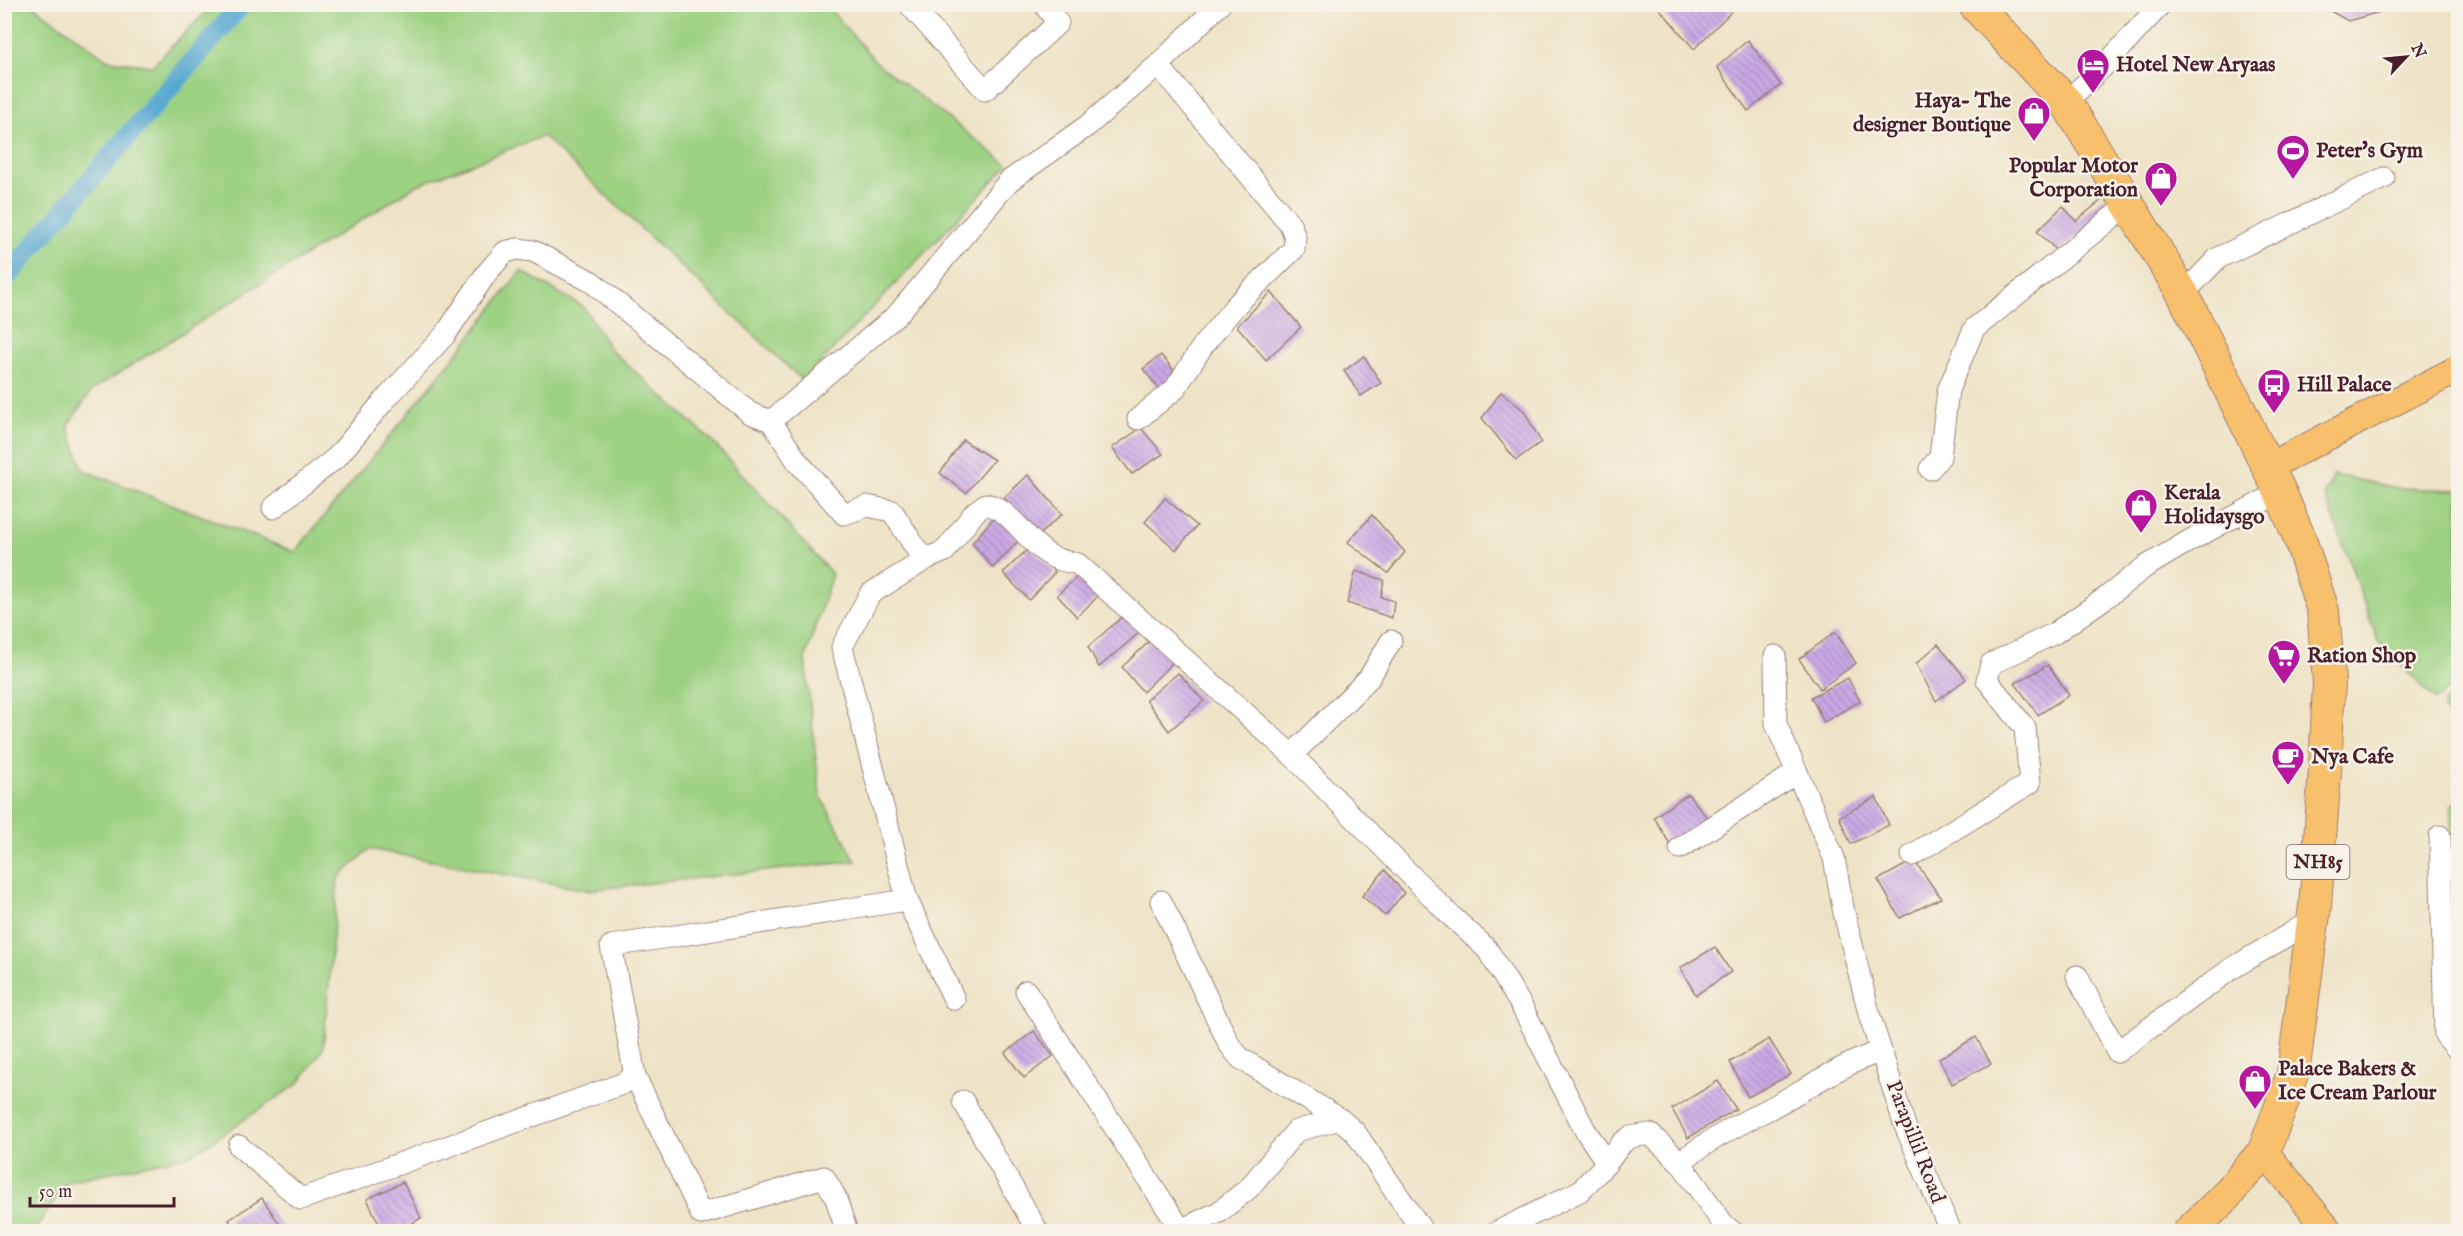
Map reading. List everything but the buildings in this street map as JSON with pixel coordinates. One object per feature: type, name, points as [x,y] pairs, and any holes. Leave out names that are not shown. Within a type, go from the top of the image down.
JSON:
[{"type":"highway","name":"NH85","points":[[1975,5],[2066,102],[2130,203],[2183,294],[2274,480],[2300,539],[2323,611],[2328,670],[2325,771],[2313,920],[2293,1074],[2264,1151],[2224,1198],[2188,1232]]},
{"type":"main road","points":[[2274,480],[2458,369]]},
{"type":"main road","points":[[2264,1151],[2330,1232]]},
{"type":"street","points":[[909,4],[985,90],[1058,23],[1044,4]]},
{"type":"street","points":[[771,421],[897,315],[1010,181],[1087,126],[1158,65],[1220,4]]},
{"type":"street","points":[[2066,102],[2110,60],[2161,4]]},
{"type":"street","points":[[1138,419],[1175,388],[1204,344],[1238,304],[1294,249],[1295,237],[1290,224],[1158,65]]},
{"type":"street","points":[[2183,294],[2218,258],[2384,178]]},
{"type":"street","points":[[1930,469],[1940,457],[1948,390],[1974,329],[2130,203]]},
{"type":"street","points":[[273,508],[337,457],[383,402],[445,335],[486,274],[505,252],[517,249],[533,251],[592,282],[750,412],[771,421],[797,461],[844,514],[867,506],[892,511],[919,553],[928,558]]},
{"type":"street","points":[[1912,855],[2030,783],[2025,728],[1987,680],[1991,664],[2055,633],[2145,567],[2188,541],[2274,480]]},
{"type":"street","points":[[954,999],[907,900],[842,647],[870,594],[928,558],[945,551],[975,512],[987,504],[998,507],[1025,536],[1051,556],[1078,564],[1292,755],[1449,914],[1487,949],[1521,1005],[1586,1131],[1607,1163]]},
{"type":"street","points":[[1292,755],[1370,678],[1391,641]]},
{"type":"street","name":"Parapillil Road","points":[[1775,656],[1776,724],[1834,858],[1844,913],[1881,1051],[1905,1126],[1951,1232]]},
{"type":"street","points":[[1680,848],[1797,772]]},
{"type":"street","points":[[2440,836],[2445,1035],[2458,1050]]},
{"type":"street","points":[[847,1232],[835,1196],[824,1177],[701,1214],[635,1076],[611,946],[907,900]]},
{"type":"street","points":[[1161,902],[1229,1044],[1240,1058],[1340,1119],[1354,1132],[1423,1232]]},
{"type":"street","points":[[2077,976],[2117,1052],[2231,969],[2313,920]]},
{"type":"street","points":[[1026,992],[1179,1231],[1219,1212],[1249,1188],[1296,1131],[1340,1119]]},
{"type":"street","points":[[1680,1162],[1746,1119],[1767,1110],[1863,1057],[1881,1051]]},
{"type":"street","points":[[239,1146],[301,1199],[622,1084],[635,1076]]},
{"type":"street","points":[[963,1101],[1038,1232]]},
{"type":"street","points":[[1497,1232],[1580,1191],[1607,1163],[1622,1143],[1630,1137],[1650,1134],[1680,1162],[1724,1225],[1733,1232]]},
{"type":"green space","points":[[5,5],[32,5],[108,60],[152,66],[213,5],[826,5],[877,63],[1008,165],[803,381],[543,136],[417,185],[92,390],[68,425],[83,470],[295,552],[456,355],[521,271],[584,307],[610,349],[711,440],[832,574],[805,659],[820,795],[856,861],[587,890],[369,849],[338,879],[323,1049],[299,1083],[191,1155],[68,1181],[34,1231],[5,1232]]},
{"type":"green space","points":[[2333,475],[2398,488],[2458,490],[2458,682],[2435,700],[2378,641],[2325,494]]},
{"type":"green space","points":[[2458,690],[2458,724],[2444,711],[2444,702]]},
{"type":"green space","points":[[2458,800],[2458,918],[2451,805]]},
{"type":"waterway","points":[[4,280],[242,4]]},
{"type":"place","name":"Hotel New Aryaas","points":[[2093,94]]},
{"type":"place","name":"Haya- The designer Boutique","points":[[2034,142]]},
{"type":"place","name":"Peter's Gym","points":[[2293,180]]},
{"type":"place","name":"Popular Motor Corporation","points":[[2161,207]]},
{"type":"place","name":"Hill Palace","points":[[2274,414]]},
{"type":"place","name":"Kerala Holidaysgo","points":[[2141,534]]},
{"type":"place","name":"Ration Shop","points":[[2284,685]]},
{"type":"place","name":"Nya Cafe","points":[[2288,786]]},
{"type":"place","name":"Palace Bakers & Ice Cream Parlour","points":[[2255,1110]]}]
